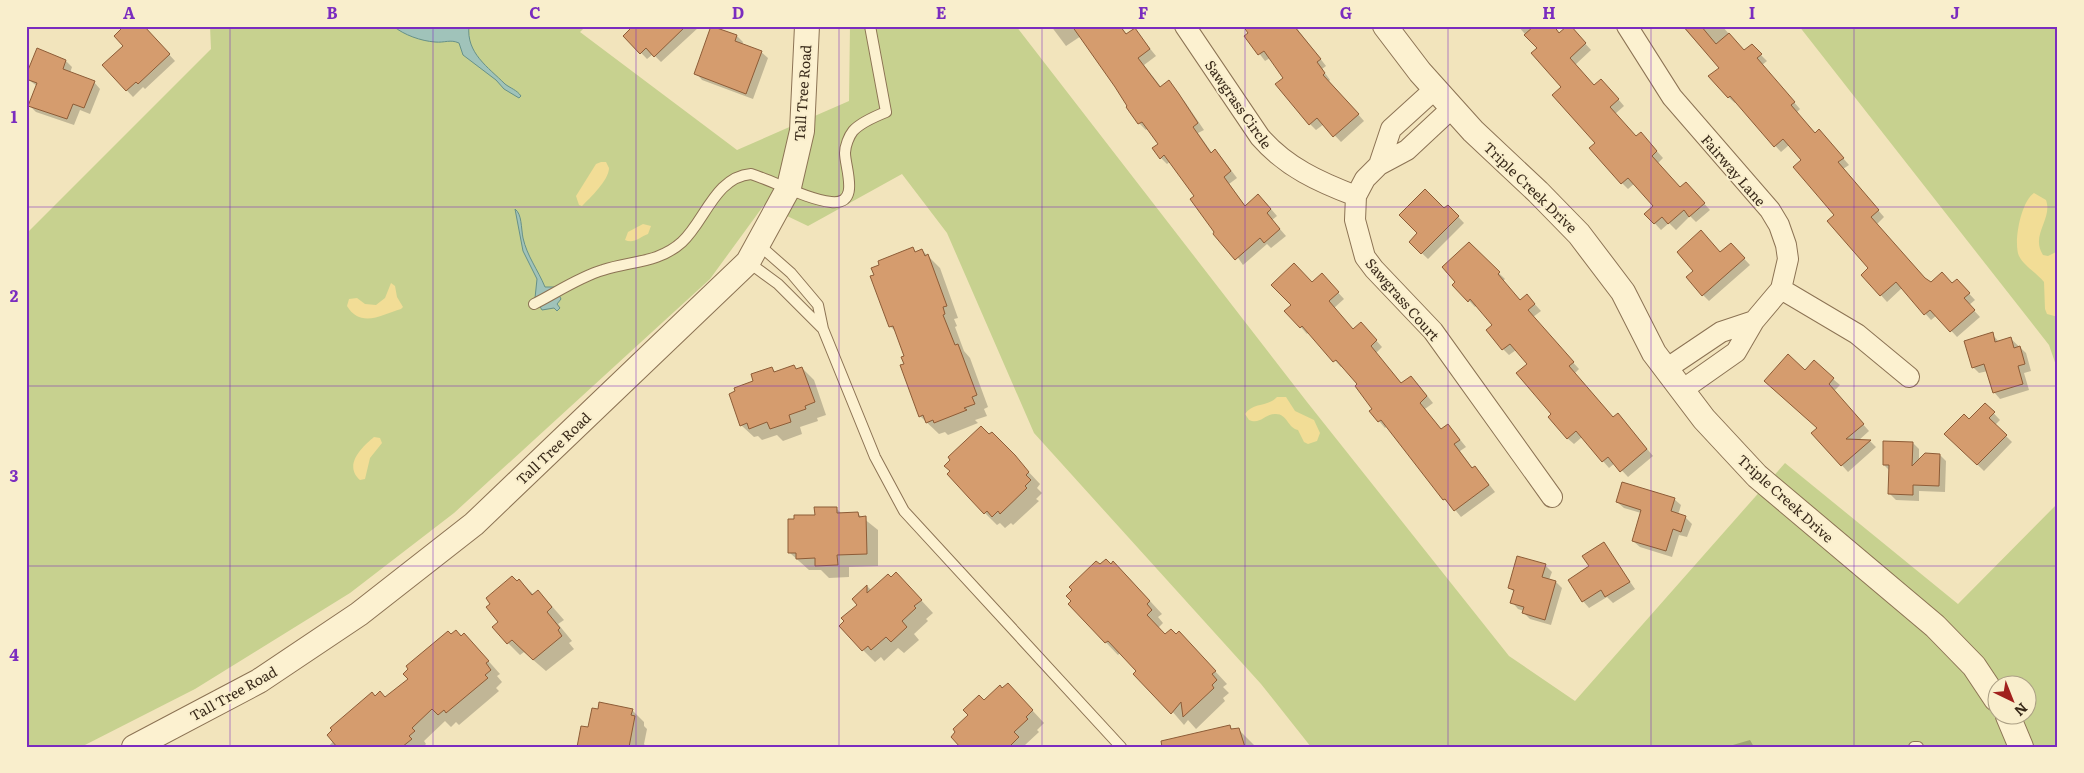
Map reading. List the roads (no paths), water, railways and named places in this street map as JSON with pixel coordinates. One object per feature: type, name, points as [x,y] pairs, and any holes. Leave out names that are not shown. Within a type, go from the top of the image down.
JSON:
[{"type":"street","name":"Tall Tree Road","points":[[134,747],[259,681],[359,614],[474,524],[753,253],[789,187],[802,131],[807,26]]},
{"type":"street","name":"Sawgrass Circle","points":[[1185,26],[1260,137],[1273,152],[1289,165],[1331,187],[1356,196]]},
{"type":"street","name":"Triple Creek Drive","points":[[1385,26],[1435,89],[1473,131],[1538,192],[1579,234],[1623,292],[1654,353],[1704,419],[1757,476],[1935,626],[1974,666],[1986,684]]},
{"type":"street","name":"Fairway Lane","points":[[1627,26],[1672,97],[1744,179],[1779,225],[1788,258],[1781,289],[1754,321],[1736,352],[1682,390]]},
{"type":"street","points":[[1379,165],[1391,129],[1435,89]]},
{"type":"street","points":[[1356,196],[1365,179],[1379,165],[1407,150],[1452,108]]},
{"type":"street","name":"Sawgrass Court","points":[[1356,196],[1356,220],[1365,257],[1433,331],[1552,497]]},
{"type":"street","points":[[1781,289],[1857,334],[1909,377]]},
{"type":"street","points":[[1666,369],[1721,332],[1754,321]]},
{"type":"street","points":[[2012,726],[2021,747]]},
{"type":"lane","points":[[534,304],[602,270],[650,260],[668,252],[683,241],[714,198],[738,177],[751,174],[831,202],[838,202],[848,194],[850,179],[845,151],[849,139],[860,127],[886,112],[870,26]]},
{"type":"lane","points":[[753,253],[800,282],[818,304],[823,329],[875,457],[904,511],[1121,747]]},
{"type":"lane","points":[[753,253],[787,294],[823,329]]},
{"type":"lane","points":[[787,294],[800,282]]},
{"type":"water","points":[[393,26],[469,26],[471,44],[480,59],[505,84],[521,96],[519,98],[504,89],[496,80],[463,55],[459,43],[424,40],[407,35]]},
{"type":"water","points":[[515,209],[520,218],[527,251],[545,287],[555,287],[561,299],[557,304],[560,308],[557,311],[554,308],[542,310],[535,298],[537,279],[523,251]]}]
